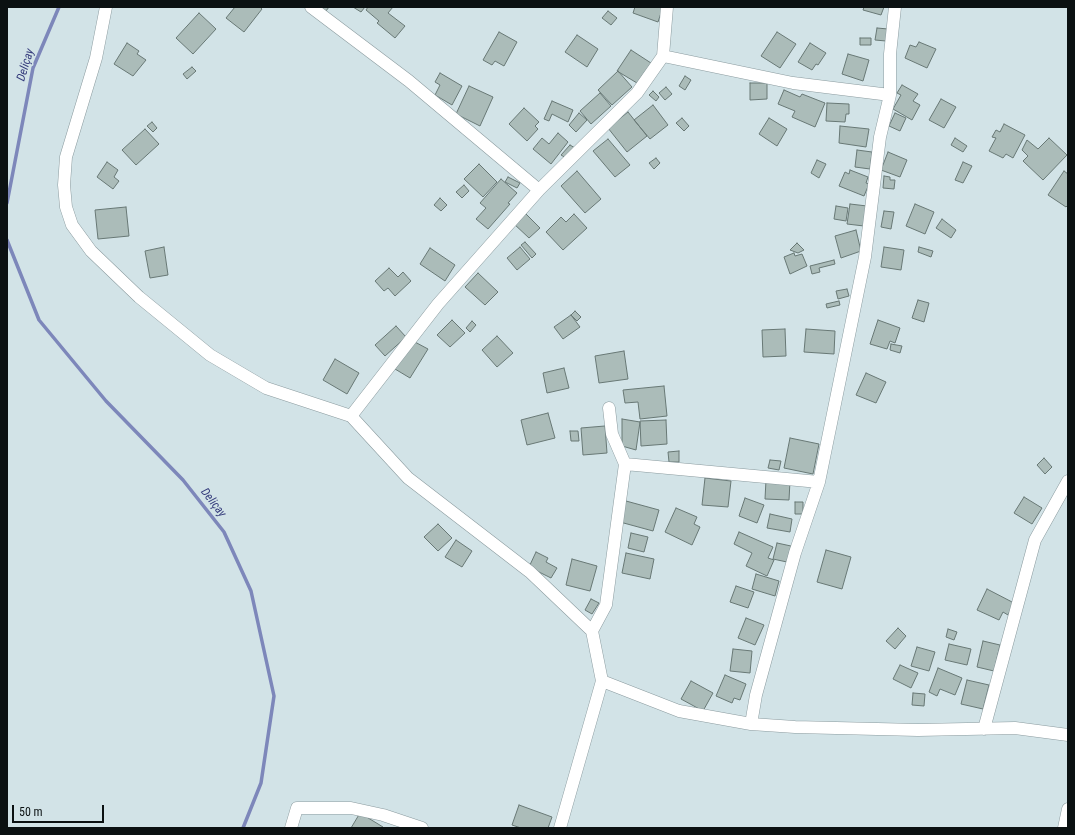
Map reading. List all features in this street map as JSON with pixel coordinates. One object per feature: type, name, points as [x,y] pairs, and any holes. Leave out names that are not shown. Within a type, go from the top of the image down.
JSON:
[{"type":"street","points":[[106,7],[96,58],[66,156],[64,185],[66,207],[72,225],[91,251],[139,297],[210,355],[266,388],[351,416],[408,478],[530,572],[592,631],[602,681],[560,828]]},
{"type":"street","points":[[311,7],[409,80],[539,190]]},
{"type":"street","points":[[351,416],[438,304],[539,190],[637,93],[663,56],[666,7]]},
{"type":"street","points":[[751,724],[756,694],[795,553],[819,482],[865,257],[880,137],[890,95],[890,54],[895,7]]},
{"type":"street","points":[[663,56],[793,83],[890,95]]},
{"type":"street","points":[[592,631],[606,605],[625,464],[612,434],[609,408]]},
{"type":"street","points":[[625,464],[819,482]]},
{"type":"street","points":[[984,729],[1035,540],[1068,481]]},
{"type":"street","points":[[602,681],[679,711],[751,724],[795,728],[1015,728],[1068,735]]},
{"type":"street","points":[[291,828],[297,808],[344,808],[383,815],[422,828]]},
{"type":"street","points":[[1064,828],[1068,809]]},
{"type":"building","points":[[235,7],[260,7],[262,9],[244,32],[226,18]]},
{"type":"building","points":[[319,7],[329,7],[326,11]]},
{"type":"building","points":[[353,7],[365,7],[361,12]]},
{"type":"building","points":[[368,7],[393,7],[388,13],[405,26],[395,38],[377,23],[379,21],[366,10]]},
{"type":"building","points":[[635,7],[663,7],[658,22],[633,13]]},
{"type":"building","points":[[864,7],[884,7],[881,15],[863,10]]},
{"type":"building","points":[[608,11],[617,18],[611,25],[602,18]]},
{"type":"building","points":[[199,13],[216,29],[193,54],[176,38]]},
{"type":"building","points":[[877,28],[888,29],[886,41],[875,40]]},
{"type":"building","points":[[499,32],[517,42],[504,66],[495,61],[492,65],[483,60]]},
{"type":"building","points":[[777,32],[796,44],[780,68],[761,56]]},
{"type":"building","points":[[577,35],[598,49],[587,67],[565,52]]},
{"type":"building","points":[[860,38],[871,38],[871,45],[860,45]]},
{"type":"building","points":[[919,42],[936,49],[927,68],[905,58],[910,45],[916,47]]},
{"type":"building","points":[[127,43],[139,51],[137,54],[146,60],[133,76],[114,64]]},
{"type":"building","points":[[810,43],[826,53],[818,65],[816,64],[812,70],[798,62]]},
{"type":"building","points":[[631,50],[651,63],[637,83],[617,71]]},
{"type":"building","points":[[848,54],[869,60],[863,81],[842,74]]},
{"type":"building","points":[[192,67],[196,71],[187,79],[183,74]]},
{"type":"building","points":[[618,71],[632,87],[612,105],[598,90]]},
{"type":"building","points":[[440,73],[462,86],[452,105],[435,95],[440,85],[435,82]]},
{"type":"building","points":[[685,76],[691,80],[685,90],[679,86]]},
{"type":"building","points":[[750,83],[767,83],[767,99],[750,100]]},
{"type":"building","points":[[902,85],[918,94],[913,101],[920,105],[912,120],[893,109],[901,95],[897,93]]},
{"type":"building","points":[[469,86],[493,97],[480,126],[456,114]]},
{"type":"building","points":[[666,87],[672,94],[665,100],[659,93]]},
{"type":"building","points":[[784,90],[800,97],[802,94],[825,103],[815,127],[792,117],[795,111],[778,104]]},
{"type":"building","points":[[653,91],[659,97],[656,101],[649,95]]},
{"type":"building","points":[[600,93],[611,106],[591,124],[580,111]]},
{"type":"building","points":[[941,99],[956,107],[944,128],[929,120]]},
{"type":"building","points":[[552,101],[573,110],[568,122],[552,114],[549,121],[544,119]]},
{"type":"building","points":[[827,103],[849,104],[849,114],[846,114],[845,122],[826,121]]},
{"type":"building","points":[[653,105],[668,125],[650,139],[634,120]]},
{"type":"building","points":[[524,108],[539,122],[535,126],[538,129],[527,141],[509,124]]},
{"type":"building","points":[[628,112],[647,136],[627,152],[608,128]]},
{"type":"building","points":[[579,113],[587,120],[576,132],[569,125]]},
{"type":"building","points":[[895,113],[906,118],[900,131],[889,126]]},
{"type":"building","points":[[682,118],[689,126],[684,131],[676,123]]},
{"type":"building","points":[[769,118],[787,129],[777,146],[759,134]]},
{"type":"building","points":[[152,122],[157,128],[153,132],[147,126]]},
{"type":"building","points":[[1004,124],[1025,135],[1013,158],[1006,154],[1003,158],[989,151],[996,138],[992,137],[996,130],[1000,132]]},
{"type":"building","points":[[840,126],[869,129],[866,147],[839,143]]},
{"type":"building","points":[[145,129],[159,144],[136,165],[122,150]]},
{"type":"building","points":[[558,133],[568,142],[551,164],[533,149],[542,138],[549,144]]},
{"type":"building","points":[[955,138],[967,146],[963,152],[951,145]]},
{"type":"building","points":[[1049,138],[1067,155],[1043,180],[1023,161],[1028,156],[1022,150],[1027,140],[1038,149]]},
{"type":"building","points":[[608,139],[630,165],[615,177],[593,151]]},
{"type":"building","points":[[570,145],[575,148],[566,158],[561,155]]},
{"type":"building","points":[[857,150],[872,152],[870,169],[855,167]]},
{"type":"building","points":[[888,152],[907,160],[900,177],[881,170]]},
{"type":"building","points":[[656,158],[660,163],[654,169],[649,163]]},
{"type":"building","points":[[817,160],[826,164],[819,178],[811,173]]},
{"type":"building","points":[[107,162],[118,170],[114,177],[119,181],[113,189],[97,177]]},
{"type":"building","points":[[963,162],[972,166],[963,183],[955,180]]},
{"type":"building","points":[[479,164],[497,182],[483,197],[464,179]]},
{"type":"building","points":[[850,170],[868,177],[866,183],[869,184],[864,196],[839,186],[845,172],[849,174]]},
{"type":"building","points":[[577,171],[601,199],[585,213],[561,186]]},
{"type":"building","points":[[1064,171],[1068,174],[1068,205],[1066,207],[1048,195]]},
{"type":"building","points":[[884,176],[890,177],[890,180],[895,180],[894,189],[883,188]]},
{"type":"building","points":[[508,177],[520,183],[517,188],[505,182]]},
{"type":"building","points":[[501,179],[517,193],[508,203],[510,204],[488,229],[476,219],[486,208],[480,203]]},
{"type":"building","points":[[464,185],[469,191],[462,198],[456,192]]},
{"type":"building","points":[[440,198],[447,205],[441,211],[434,205]]},
{"type":"building","points":[[850,204],[867,206],[864,226],[847,224]]},
{"type":"building","points":[[915,204],[934,212],[925,234],[906,226]]},
{"type":"building","points":[[836,206],[848,208],[846,221],[834,219]]},
{"type":"building","points":[[126,207],[129,236],[98,239],[95,210]]},
{"type":"building","points":[[884,211],[894,212],[891,229],[881,227]]},
{"type":"building","points":[[524,212],[540,228],[529,238],[513,223]]},
{"type":"building","points":[[574,214],[587,228],[563,250],[546,232],[561,217],[566,222]]},
{"type":"building","points":[[942,219],[956,230],[951,238],[936,228]]},
{"type":"building","points":[[856,230],[861,251],[841,258],[835,236]]},
{"type":"building","points":[[525,242],[536,254],[532,258],[521,245]]},
{"type":"building","points":[[797,243],[804,250],[798,253],[790,250]]},
{"type":"building","points":[[164,247],[168,275],[150,278],[145,251]]},
{"type":"building","points":[[520,247],[530,259],[517,270],[507,258]]},
{"type":"building","points":[[884,247],[904,250],[901,270],[881,267]]},
{"type":"building","points":[[919,247],[933,251],[931,257],[918,252]]},
{"type":"building","points":[[430,248],[455,265],[445,281],[420,264]]},
{"type":"building","points":[[794,253],[795,256],[802,254],[807,266],[790,274],[784,257]]},
{"type":"building","points":[[834,260],[835,264],[819,268],[820,272],[812,274],[810,266]]},
{"type":"building","points":[[389,268],[398,277],[403,272],[411,281],[395,296],[388,288],[384,291],[375,281]]},
{"type":"building","points":[[478,273],[498,292],[485,305],[465,287]]},
{"type":"building","points":[[847,289],[849,296],[838,299],[836,291]]},
{"type":"building","points":[[918,300],[929,303],[924,322],[912,318]]},
{"type":"building","points":[[839,301],[840,305],[827,308],[826,304]]},
{"type":"building","points":[[575,311],[581,317],[577,321],[571,315]]},
{"type":"building","points":[[571,315],[580,327],[563,339],[554,327]]},
{"type":"building","points":[[452,320],[465,333],[450,347],[437,335]]},
{"type":"building","points":[[878,320],[900,328],[895,343],[890,341],[887,349],[870,344]]},
{"type":"building","points":[[472,321],[476,325],[470,332],[466,328]]},
{"type":"building","points":[[396,326],[406,337],[385,356],[375,345]]},
{"type":"building","points":[[785,329],[786,356],[763,357],[762,330]]},
{"type":"building","points":[[806,329],[835,331],[834,354],[804,352]]},
{"type":"building","points":[[497,336],[513,353],[497,367],[482,350]]},
{"type":"building","points":[[413,341],[428,349],[410,378],[395,369]]},
{"type":"building","points":[[891,344],[902,346],[900,353],[890,350]]},
{"type":"building","points":[[624,351],[628,379],[599,383],[595,356]]},
{"type":"building","points":[[335,359],[359,373],[347,394],[323,380]]},
{"type":"building","points":[[564,368],[569,388],[547,393],[543,373]]},
{"type":"building","points":[[866,373],[886,382],[876,403],[856,395]]},
{"type":"building","points":[[664,386],[667,416],[640,419],[638,402],[625,403],[623,390]]},
{"type":"building","points":[[548,413],[555,438],[527,445],[521,420]]},
{"type":"building","points":[[622,419],[640,422],[636,450],[622,446]]},
{"type":"building","points":[[666,420],[667,444],[641,446],[640,421]]},
{"type":"building","points":[[605,426],[607,453],[583,455],[581,428]]},
{"type":"building","points":[[570,431],[578,431],[579,441],[571,441]]},
{"type":"building","points":[[790,438],[819,444],[813,474],[784,468]]},
{"type":"building","points":[[679,451],[679,462],[669,462],[668,452]]},
{"type":"building","points":[[1044,458],[1052,467],[1045,474],[1037,465]]},
{"type":"building","points":[[770,460],[781,461],[779,470],[768,468]]},
{"type":"building","points":[[705,478],[731,481],[728,507],[702,505]]},
{"type":"building","points":[[766,480],[790,481],[789,500],[765,499]]},
{"type":"building","points":[[1024,497],[1042,508],[1032,524],[1014,513]]},
{"type":"building","points":[[745,498],[764,505],[757,523],[739,516]]},
{"type":"building","points":[[626,501],[659,510],[653,531],[620,522]]},
{"type":"building","points":[[795,502],[803,502],[803,514],[795,514]]},
{"type":"building","points":[[676,508],[697,517],[694,524],[700,527],[692,545],[665,532]]},
{"type":"building","points":[[770,514],[792,519],[790,532],[767,528]]},
{"type":"building","points":[[438,524],[452,538],[438,551],[424,537]]},
{"type":"building","points":[[739,532],[773,547],[768,558],[774,560],[767,576],[746,566],[752,553],[734,544]]},
{"type":"building","points":[[631,533],[648,537],[644,552],[628,548]]},
{"type":"building","points":[[456,540],[472,551],[462,567],[445,557]]},
{"type":"building","points":[[777,543],[791,546],[787,562],[773,559]]},
{"type":"building","points":[[826,550],[851,557],[842,589],[817,582]]},
{"type":"building","points":[[536,552],[548,558],[546,562],[557,568],[551,578],[529,567]]},
{"type":"building","points":[[626,553],[654,559],[650,579],[622,573]]},
{"type":"building","points":[[572,559],[597,566],[590,591],[566,585]]},
{"type":"building","points":[[756,574],[779,581],[775,596],[752,589]]},
{"type":"building","points":[[736,586],[754,592],[748,608],[730,602]]},
{"type":"building","points":[[987,589],[1014,603],[1008,615],[1003,612],[999,620],[977,610]]},
{"type":"building","points":[[591,599],[599,603],[592,614],[585,610]]},
{"type":"building","points":[[746,618],[764,625],[755,645],[738,638]]},
{"type":"building","points":[[898,628],[906,636],[895,649],[886,641]]},
{"type":"building","points":[[948,629],[957,632],[954,640],[946,637]]},
{"type":"building","points":[[983,641],[1000,645],[994,671],[977,667]]},
{"type":"building","points":[[949,644],[971,649],[967,665],[945,660]]},
{"type":"building","points":[[917,647],[935,652],[929,671],[911,666]]},
{"type":"building","points":[[733,649],[752,651],[750,673],[730,671]]},
{"type":"building","points":[[900,665],[918,673],[911,688],[893,679]]},
{"type":"building","points":[[938,668],[962,678],[955,695],[940,689],[937,696],[929,692]]},
{"type":"building","points":[[725,675],[746,684],[740,700],[734,698],[732,703],[716,696]]},
{"type":"building","points":[[967,680],[989,685],[983,709],[961,704]]},
{"type":"building","points":[[691,681],[713,693],[703,711],[681,699]]},
{"type":"building","points":[[913,693],[925,694],[924,706],[912,705]]},
{"type":"building","points":[[519,805],[552,817],[548,828],[521,828],[512,825]]},
{"type":"building","points":[[360,813],[383,827],[351,828]]},
{"type":"waterway","name":"Deliçay","points":[[7,203],[33,68],[59,7]]},
{"type":"waterway","name":"Deliçay","points":[[7,240],[39,320],[106,401],[183,480],[224,532],[251,591],[274,696],[261,783],[243,828]]}]
